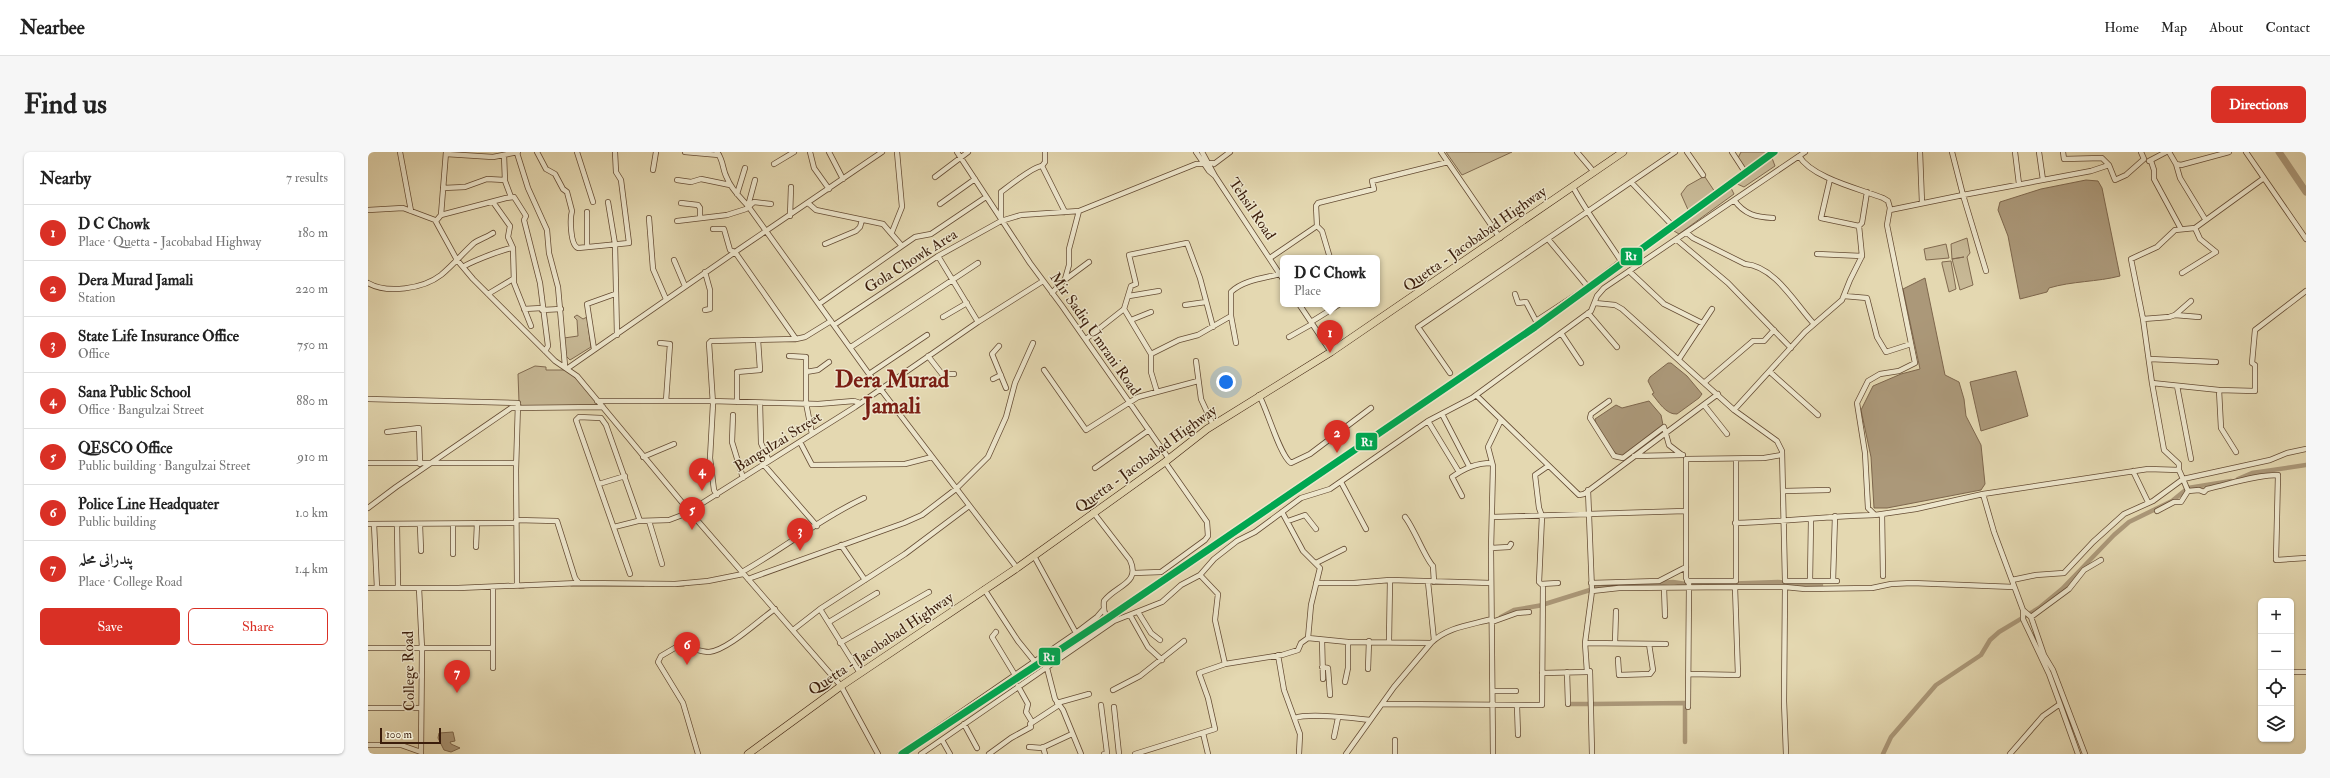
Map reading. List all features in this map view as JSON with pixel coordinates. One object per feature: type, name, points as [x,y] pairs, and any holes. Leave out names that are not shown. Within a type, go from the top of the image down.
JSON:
[{"type":"highway","name":"Quetta - Jacobabad Highway","points":[[748,754],[841,686],[1034,556],[1093,512],[1167,461],[1213,425],[1259,395],[1331,352],[1500,238],[1623,152]]},
{"type":"street","points":[[400,152],[411,211]]},
{"type":"street","points":[[442,215],[446,153],[463,156],[504,155],[518,152],[528,188],[547,230],[549,253],[557,277],[567,368]]},
{"type":"street","points":[[537,152],[546,169],[555,174],[563,189],[567,192],[572,211],[570,216],[575,247],[629,243],[621,180],[616,172],[615,152]]},
{"type":"street","points":[[577,152],[593,202]]},
{"type":"street","points":[[653,170],[656,152]]},
{"type":"street","points":[[685,152],[718,154],[730,185],[748,206],[869,374],[1017,568]]},
{"type":"street","points":[[774,164],[794,152]]},
{"type":"street","points":[[810,152],[814,168],[829,189]]},
{"type":"street","points":[[829,152],[843,179]]},
{"type":"street","points":[[567,368],[617,335],[734,252],[790,216],[882,152]]},
{"type":"street","points":[[892,232],[902,207],[897,152]]},
{"type":"street","name":"Mir Sadiq Umrani Road","points":[[957,152],[1002,222],[1149,430],[1167,461],[1207,522],[1208,536],[1206,540],[1161,572],[1134,573]]},
{"type":"street","points":[[935,177],[968,152]]},
{"type":"street","points":[[1002,222],[1001,192],[1026,175],[1030,170],[1042,166],[1045,162],[1045,152]]},
{"type":"street","points":[[1196,152],[1209,163]]},
{"type":"street","points":[[1202,152],[1209,163],[1211,170]]},
{"type":"street","points":[[1209,163],[1230,152]]},
{"type":"street","points":[[1441,152],[1500,238]]},
{"type":"street","points":[[1577,152],[1594,172]]},
{"type":"street","points":[[1450,373],[1418,327],[1675,152]]},
{"type":"street","points":[[1687,152],[1703,175]]},
{"type":"street","points":[[1732,152],[1745,172]]},
{"type":"street","points":[[921,754],[1114,621],[1162,602],[1181,585],[1200,575],[1214,559],[1237,541],[1255,532],[1301,498],[1330,489],[1428,421],[1476,395],[1588,313],[1604,288],[1687,234],[1805,152]]},
{"type":"street","points":[[1920,152],[1922,203]]},
{"type":"street","points":[[1952,152],[1963,195],[1986,271]]},
{"type":"street","points":[[2015,152],[2019,184]]},
{"type":"street","points":[[2039,152],[2043,180]]},
{"type":"street","points":[[2063,152],[2064,159],[2102,158]]},
{"type":"street","points":[[2101,152],[2102,158],[2109,164],[2115,180],[2126,175],[2144,159]]},
{"type":"street","points":[[2141,152],[2144,159]]},
{"type":"street","points":[[2144,159],[2151,161],[2167,152],[2176,164],[2180,178],[2206,219]]},
{"type":"street","points":[[2176,164],[2193,162],[2229,152]]},
{"type":"street","points":[[2246,152],[2306,239]]},
{"type":"street","points":[[504,155],[505,180],[512,197],[516,200],[526,216],[524,220],[540,283],[542,309],[548,346],[545,351]]},
{"type":"street","points":[[1800,156],[1803,163],[1830,179],[1888,201],[1890,210],[1887,225],[1915,363],[1899,371],[1880,374],[1868,381],[1857,403],[1866,453],[1868,508],[1875,515]]},
{"type":"street","points":[[2151,161],[2154,170],[2154,179],[2181,229]]},
{"type":"street","points":[[1329,255],[1322,231],[1317,226],[1316,206],[1318,203],[1374,189],[1372,181],[1448,162]]},
{"type":"street","name":"Tehsil Road","points":[[1209,163],[1211,170],[1280,274]]},
{"type":"street","name":"Gola Chowk Area","points":[[796,339],[804,337],[832,323],[938,256],[1002,222],[1021,215],[1080,211],[1196,164],[1209,163]]},
{"type":"street","points":[[1890,210],[2091,171],[2109,164]]},
{"type":"street","points":[[1042,166],[1065,212]]},
{"type":"street","points":[[737,194],[745,168]]},
{"type":"street","points":[[2188,491],[2179,470],[2179,464],[2164,450],[2152,383],[2150,359],[2131,259],[2157,247],[2175,230],[2195,228],[2264,178]]},
{"type":"street","points":[[443,188],[465,187],[487,179],[505,180]]},
{"type":"street","points":[[677,180],[691,182],[701,179],[730,185]]},
{"type":"street","points":[[1830,179],[1822,218],[1859,226]]},
{"type":"street","points":[[748,206],[755,180]]},
{"type":"street","points":[[940,204],[976,180]]},
{"type":"street","points":[[1631,182],[1669,222]]},
{"type":"street","points":[[790,216],[791,187]]},
{"type":"street","points":[[1515,294],[1518,303],[1526,302],[1536,320],[1588,287],[1621,261],[1573,187]]},
{"type":"street","points":[[1734,410],[1814,324],[1842,300],[1862,256],[1859,226],[1862,223],[1866,192]]},
{"type":"street","points":[[436,221],[442,215],[512,197]]},
{"type":"street","points":[[819,304],[915,237],[931,234],[986,197]]},
{"type":"street","points":[[1734,200],[1741,210],[1750,215],[1773,218]]},
{"type":"street","points":[[493,202],[509,224],[508,237],[513,248],[514,279],[517,295],[531,326]]},
{"type":"street","points":[[608,202],[615,244],[617,335]]},
{"type":"street","points":[[677,221],[727,215],[746,209],[754,202],[771,204]]},
{"type":"street","points":[[681,203],[698,205],[700,208],[700,218]]},
{"type":"street","points":[[808,203],[816,210],[883,224],[892,232],[902,246]]},
{"type":"street","points":[[368,210],[403,208],[436,221],[457,260],[463,267],[555,361],[577,376],[643,457],[841,686],[878,754]]},
{"type":"street","points":[[1065,279],[1070,265],[1069,249],[1080,211]]},
{"type":"street","points":[[587,212],[587,247]]},
{"type":"street","points":[[650,218],[653,269],[666,299]]},
{"type":"street","points":[[825,244],[856,231],[860,227],[862,220]]},
{"type":"street","points":[[1270,258],[1317,226]]},
{"type":"street","points":[[2182,273],[2216,252],[2200,240],[2195,228]]},
{"type":"street","points":[[713,229],[724,229],[730,250],[734,252],[796,339]]},
{"type":"street","points":[[368,283],[384,288],[414,286],[440,275],[476,242],[493,233]]},
{"type":"street","points":[[1687,234],[1745,264],[1752,264],[1766,273],[1795,298],[1801,309],[1814,324]]},
{"type":"street","points":[[1548,239],[1588,287]]},
{"type":"street","points":[[1676,240],[1728,283],[1791,348]]},
{"type":"street","points":[[1086,339],[1124,309],[1131,286],[1136,284],[1129,255],[1187,243],[1213,327]]},
{"type":"street","points":[[463,267],[496,254],[500,250],[513,248]]},
{"type":"street","points":[[1817,254],[1862,256]]},
{"type":"street","points":[[938,256],[978,322]]},
{"type":"street","points":[[674,260],[685,286]]},
{"type":"street","points":[[1052,293],[1065,279],[1089,262]]},
{"type":"street","points":[[851,348],[978,263]]},
{"type":"street","points":[[1629,271],[1664,304],[1702,323]]},
{"type":"street","points":[[705,272],[710,290],[710,309],[705,310]]},
{"type":"street","points":[[1236,343],[1231,316],[1230,298],[1236,288],[1280,274]]},
{"type":"street","points":[[488,294],[514,279]]},
{"type":"street","name":"Bangulzai Street","points":[[614,527],[640,521],[669,520],[690,512],[860,403],[978,322],[1043,281]]},
{"type":"street","points":[[1129,296],[1160,291]]},
{"type":"street","points":[[2152,383],[2219,390],[2255,391],[2255,366],[2252,363],[2255,330],[2306,291]]},
{"type":"street","points":[[594,350],[587,304],[615,294]]},
{"type":"street","points":[[1844,296],[1867,298],[1877,337],[1886,352],[1911,344]]},
{"type":"street","points":[[2143,319],[2169,317],[2175,315],[2191,301]]},
{"type":"street","points":[[1185,305],[1206,302]]},
{"type":"street","points":[[1595,303],[1615,305],[1622,308],[1734,410],[1777,441],[1782,451],[1781,456],[1785,521],[1785,581],[1835,581],[1835,516]]},
{"type":"street","points":[[943,317],[967,304]]},
{"type":"street","points":[[1301,307],[1331,352]]},
{"type":"street","points":[[1289,337],[1336,307]]},
{"type":"street","points":[[524,309],[560,309]]},
{"type":"street","points":[[1124,309],[1151,354],[1151,372],[1157,392]]},
{"type":"street","points":[[1679,359],[1712,309]]},
{"type":"street","points":[[1131,320],[1151,312]]},
{"type":"street","points":[[1588,313],[1617,347]]},
{"type":"street","points":[[2175,315],[2199,317]]},
{"type":"street","points":[[1151,354],[1179,340],[1198,335],[1231,316]]},
{"type":"street","points":[[1705,382],[1753,342],[1764,341],[1774,330]]},
{"type":"street","points":[[1561,334],[1581,364]]},
{"type":"street","points":[[869,374],[927,335]]},
{"type":"street","points":[[717,495],[714,490],[710,458],[711,400],[709,343],[711,341],[796,339]]},
{"type":"street","points":[[737,402],[737,372],[760,370],[758,340]]},
{"type":"street","points":[[748,579],[922,515],[956,489],[988,457],[1006,416],[1015,384],[1033,342]]},
{"type":"street","points":[[660,343],[670,344],[666,401]]},
{"type":"street","points":[[999,346],[991,353],[1006,388]]},
{"type":"street","points":[[789,356],[806,356],[806,403],[812,434]]},
{"type":"street","points":[[928,356],[942,374],[954,374]]},
{"type":"street","points":[[2150,359],[2216,362]]},
{"type":"street","points":[[1196,361],[1201,399],[1213,425]]},
{"type":"street","points":[[806,372],[818,370],[830,362]]},
{"type":"street","points":[[1044,370],[1086,430],[1138,397],[1198,381]]},
{"type":"street","points":[[1770,372],[1818,415]]},
{"type":"street","points":[[993,379],[1001,375]]},
{"type":"street","points":[[2178,386],[2191,459]]},
{"type":"street","points":[[2219,390],[2221,428],[2236,452]]},
{"type":"street","points":[[1476,395],[1579,495],[1588,490],[1718,394]]},
{"type":"street","points":[[1259,395],[1267,409],[1282,450],[1291,463],[1310,454],[1371,408]]},
{"type":"street","points":[[368,399],[517,402],[519,408],[517,412],[516,463],[517,584]]},
{"type":"street","points":[[597,401],[711,400],[760,403],[854,401],[860,403]]},
{"type":"street","points":[[1609,401],[1591,414],[1590,418],[1614,456],[1622,458],[1664,427],[1667,431],[1669,445],[1684,457]]},
{"type":"street","points":[[760,403],[761,444],[769,461]]},
{"type":"street","points":[[1704,405],[1727,434]]},
{"type":"street","points":[[368,508],[511,408],[603,407]]},
{"type":"street","points":[[1442,414],[1469,466]]},
{"type":"street","points":[[733,415],[732,442],[743,478]]},
{"type":"street","points":[[630,574],[576,420],[579,417],[601,418],[625,476],[640,521]]},
{"type":"street","points":[[1493,754],[1491,583],[1492,463],[1488,447],[1501,420]]},
{"type":"street","points":[[1428,421],[1459,472]]},
{"type":"street","points":[[387,432],[419,428],[420,464]]},
{"type":"street","points":[[1095,468],[1149,430]]},
{"type":"street","points":[[800,442],[812,465],[905,464],[932,457]]},
{"type":"street","points":[[643,457],[674,444]]},
{"type":"street","points":[[2012,580],[2036,575],[2064,573],[2093,542],[2124,514],[2148,502],[2183,479],[2202,474],[2221,472],[2306,449]]},
{"type":"street","points":[[1634,456],[1736,459],[1781,456]]},
{"type":"street","points":[[1684,457],[1686,566],[1689,589],[1690,674],[1688,707]]},
{"type":"street","points":[[1687,581],[1736,581],[1736,459]]},
{"type":"street","points":[[368,464],[428,465],[516,463]]},
{"type":"street","points":[[1462,496],[1452,477],[1469,466],[1480,463],[1492,463]]},
{"type":"street","points":[[764,465],[817,526]]},
{"type":"street","points":[[1548,466],[1535,475],[1539,508],[1542,516],[1539,582],[1543,584],[1558,583]]},
{"type":"street","points":[[1735,523],[1811,520],[1835,516],[1875,515],[1916,509],[1983,494],[2148,469],[2179,470]]},
{"type":"street","points":[[2133,472],[2148,502]]},
{"type":"street","points":[[2188,491],[2199,490],[2204,492],[2207,489],[2244,482],[2250,478],[2278,475],[2276,560],[2306,558]]},
{"type":"street","points":[[598,484],[625,476]]},
{"type":"street","points":[[1341,482],[1366,528]]},
{"type":"street","points":[[1587,672],[1585,643],[1592,591],[1588,490]]},
{"type":"street","points":[[1784,491],[1828,490]]},
{"type":"street","points":[[2157,511],[2174,502],[2181,502],[2188,491]]},
{"type":"street","points":[[1983,494],[1994,532],[2078,754]]},
{"type":"street","points":[[368,588],[493,587],[517,584],[579,583],[675,584],[708,581],[743,573],[817,526],[835,512],[864,498]]},
{"type":"street","points":[[793,630],[820,609],[905,554],[969,506]]},
{"type":"street","points":[[1492,517],[1685,511]]},
{"type":"street","points":[[900,754],[1076,633],[1097,617],[1103,610],[1106,598],[1133,577],[1134,573],[1130,560],[1093,512]]},
{"type":"street","points":[[1136,754],[1215,729],[1208,698],[1199,673],[1225,664],[1295,652],[1308,638],[1311,605],[1320,568],[1303,551],[1282,512]]},
{"type":"street","points":[[1882,514],[1883,576]]},
{"type":"street","points":[[1288,521],[1304,515],[1316,529]]},
{"type":"street","points":[[1405,517],[1433,566],[1431,582],[1432,642]]},
{"type":"street","points":[[1810,581],[1811,520]]},
{"type":"street","points":[[368,524],[420,525],[557,521],[575,578],[579,583]]},
{"type":"street","points":[[649,521],[662,564]]},
{"type":"street","points":[[476,547],[477,523]]},
{"type":"street","points":[[374,524],[377,588]]},
{"type":"street","points":[[453,524],[453,554]]},
{"type":"street","points":[[397,525],[398,588]]},
{"type":"street","points":[[420,525],[421,551]]},
{"type":"street","points":[[1491,548],[1509,547],[1511,544]]},
{"type":"street","points":[[841,545],[865,580]]},
{"type":"street","points":[[1316,563],[1344,549]]},
{"type":"street","points":[[1034,556],[1076,633]]},
{"type":"street","points":[[2026,615],[2069,589],[2084,570],[2101,560]]},
{"type":"street","points":[[1591,583],[1659,581],[1686,566]]},
{"type":"street","points":[[1200,575],[1218,594],[1215,620],[1225,664]]},
{"type":"street","points":[[1389,641],[1390,580]]},
{"type":"street","points":[[1316,583],[1354,583],[1390,580],[1491,583]]},
{"type":"street","points":[[1592,591],[1664,588],[1689,589],[1735,586],[1785,587],[1805,590],[1872,588],[1891,584],[1912,583],[2014,586]]},
{"type":"street","points":[[1382,704],[1493,706],[1542,705],[1543,584]]},
{"type":"street","points":[[1690,674],[1738,675],[1735,586]]},
{"type":"street","points":[[492,668],[493,587]]},
{"type":"street","points":[[1785,587],[1784,702],[1786,754]]},
{"type":"street","name":"College Road","points":[[419,588],[422,649],[421,753]]},
{"type":"street","points":[[1664,588],[1665,616]]},
{"type":"street","points":[[984,589],[1018,641],[1035,662]]},
{"type":"street","points":[[840,643],[930,592]]},
{"type":"street","points":[[829,622],[877,593]]},
{"type":"street","points":[[698,754],[683,702],[658,662],[661,656],[678,646],[704,651],[714,651],[724,646],[775,609]]},
{"type":"street","points":[[820,609],[860,673]]},
{"type":"street","points":[[1103,610],[1108,618],[1114,621]]},
{"type":"street","points":[[1615,643],[1616,611]]},
{"type":"street","points":[[1138,612],[1151,633],[1160,640]]},
{"type":"street","points":[[1346,754],[1382,704],[1432,642],[1455,628],[1492,621],[1517,613],[1529,612]]},
{"type":"street","points":[[1130,615],[1148,647],[1162,660]]},
{"type":"street","points":[[2026,615],[2044,655],[2053,670],[2085,754]]},
{"type":"street","points":[[996,632],[992,637],[1015,675]]},
{"type":"street","points":[[1308,638],[1348,642],[1432,642]]},
{"type":"street","points":[[1322,640],[1323,678]]},
{"type":"street","points":[[1113,690],[1140,676],[1184,641]]},
{"type":"street","points":[[1368,669],[1369,641]]},
{"type":"street","points":[[1345,682],[1348,668],[1348,642]]},
{"type":"street","points":[[1585,643],[1666,644]]},
{"type":"street","points":[[1618,659],[1619,676],[1650,674],[1653,670],[1649,644]]},
{"type":"street","points":[[368,648],[493,648]]},
{"type":"street","points":[[1278,655],[1284,690],[1300,734],[1299,754]]},
{"type":"street","points":[[1322,667],[1328,668],[1330,695]]},
{"type":"street","points":[[1046,668],[1050,686],[1072,734],[1078,754]]},
{"type":"street","points":[[1542,673],[1590,671],[1592,754]]},
{"type":"street","points":[[1567,672],[1568,704]]},
{"type":"street","points":[[2294,672],[2306,672]]},
{"type":"street","points":[[990,754],[1010,738],[1031,727],[1030,724],[1032,722],[1026,712],[1028,704],[1018,686]]},
{"type":"street","points":[[1493,691],[1516,691]]},
{"type":"street","points":[[1032,722],[1058,704],[1088,694]]},
{"type":"street","points":[[2010,754],[2043,716],[2060,704]]},
{"type":"street","points":[[1101,706],[1107,753],[1104,754]]},
{"type":"street","points":[[1517,706],[1518,735]]},
{"type":"street","points":[[1114,707],[1119,754]]},
{"type":"street","points":[[368,708],[421,708]]},
{"type":"street","points":[[1295,718],[1302,715],[1318,715],[1370,720]]},
{"type":"street","points":[[1334,737],[1338,718]]},
{"type":"street","points":[[964,724],[977,748]]},
{"type":"street","points":[[1203,733],[1208,754]]},
{"type":"street","points":[[1029,747],[1043,747],[1072,734]]},
{"type":"street","points":[[942,740],[950,754]]},
{"type":"street","points":[[1395,740],[1395,754]]},
{"type":"street","points":[[368,745],[401,745],[421,753]]},
{"type":"street","points":[[1043,747],[1045,754]]},
{"type":"shaded area","points":[[1446,152],[1512,152],[1462,175]]},
{"type":"shaded area","points":[[1741,152],[1773,152],[1746,170],[1738,158]]},
{"type":"shaded area","points":[[1772,158],[1775,166],[1744,187],[1735,183]]},
{"type":"shaded area","points":[[1705,177],[1715,192],[1689,212],[1681,194],[1687,186]]},
{"type":"shaded area","points":[[2086,180],[2098,181],[2102,188],[2120,276],[2049,288],[2047,292],[2020,299],[2008,236],[1998,210],[2000,202],[2041,189]]},
{"type":"shaded area","points":[[1727,188],[1731,188],[1734,194],[1679,234],[1674,231]]},
{"type":"shaded area","points":[[1967,238],[1970,253],[1967,257],[1973,285],[1960,290],[1952,259],[1951,244]]},
{"type":"shaded area","points":[[1946,244],[1949,258],[1926,260],[1924,249]]},
{"type":"shaded area","points":[[1951,261],[1956,289],[1949,292],[1942,262]]},
{"type":"shaded area","points":[[1925,278],[1945,375],[1959,382],[1964,399],[1966,416],[1981,445],[1985,484],[1981,490],[1887,508],[1874,508],[1871,457],[1861,410],[1873,386],[1901,374],[1920,369],[1903,289]]},
{"type":"shaded area","points":[[577,315],[583,319],[587,317],[591,347],[570,360],[566,356],[564,338],[578,336],[577,320],[574,317]]},
{"type":"shaded area","points":[[1668,363],[1671,363],[1687,376],[1702,394],[1699,398],[1677,414],[1669,412],[1660,404],[1652,394],[1654,393],[1648,381],[1650,377]]},
{"type":"shaded area","points":[[535,366],[546,367],[546,370],[568,370],[575,378],[578,378],[599,405],[522,406],[519,402],[518,374]]},
{"type":"shaded area","points":[[2016,371],[2028,416],[1981,431],[1970,382]]},
{"type":"shaded area","points":[[1649,401],[1661,415],[1663,425],[1622,457],[1618,455],[1605,441],[1598,429],[1595,419],[1616,405],[1622,408]]},
{"type":"shaded area","points":[[453,732],[455,741],[450,742],[451,744],[460,748],[451,752],[444,750],[438,738],[439,733]]},
{"type":"waterway","points":[[2279,152],[2306,192]]},
{"type":"waterway","points":[[2238,479],[2252,473],[2306,465]]},
{"type":"waterway","points":[[1883,754],[1891,737],[1936,685],[1981,655],[1990,640],[1999,632],[2039,608],[2062,589],[2114,535],[2129,522],[2172,501],[2188,488],[2231,481]]},
{"type":"waterway","points":[[1594,588],[1673,582],[1686,584]]},
{"type":"waterway","points":[[1692,585],[1778,582],[1821,585]]},
{"type":"waterway","points":[[571,586],[644,586]]},
{"type":"waterway","points":[[671,586],[684,586]]},
{"type":"waterway","points":[[519,588],[524,588]]},
{"type":"waterway","points":[[1545,604],[1590,590]]},
{"type":"waterway","points":[[1501,617],[1514,610],[1543,605]]},
{"type":"waterway","points":[[1593,704],[1685,703],[1685,742]]},
{"type":"waterway","points":[[1569,704],[1589,704]]},
{"type":"transit line","name":"R1","points":[[902,754],[1108,618],[1535,327],[1774,152]]},
{"type":"place","name":"D C Chowk","points":[[1330,353]]},
{"type":"place","name":"Dera Murad Jamali","points":[[1337,453]]},
{"type":"place","name":"Sana Public School","points":[[702,491]]},
{"type":"place","name":"QESCO Office","points":[[692,530]]},
{"type":"place","name":"State Life Insurance Office","points":[[800,551]]},
{"type":"place","name":"Police Line Headquater","points":[[687,665]]},
{"type":"place","name":"پندرانی محلہ","points":[[457,693]]},
{"type":"district","name":"Dera Murad Jamali","points":[[892,392]]}]
